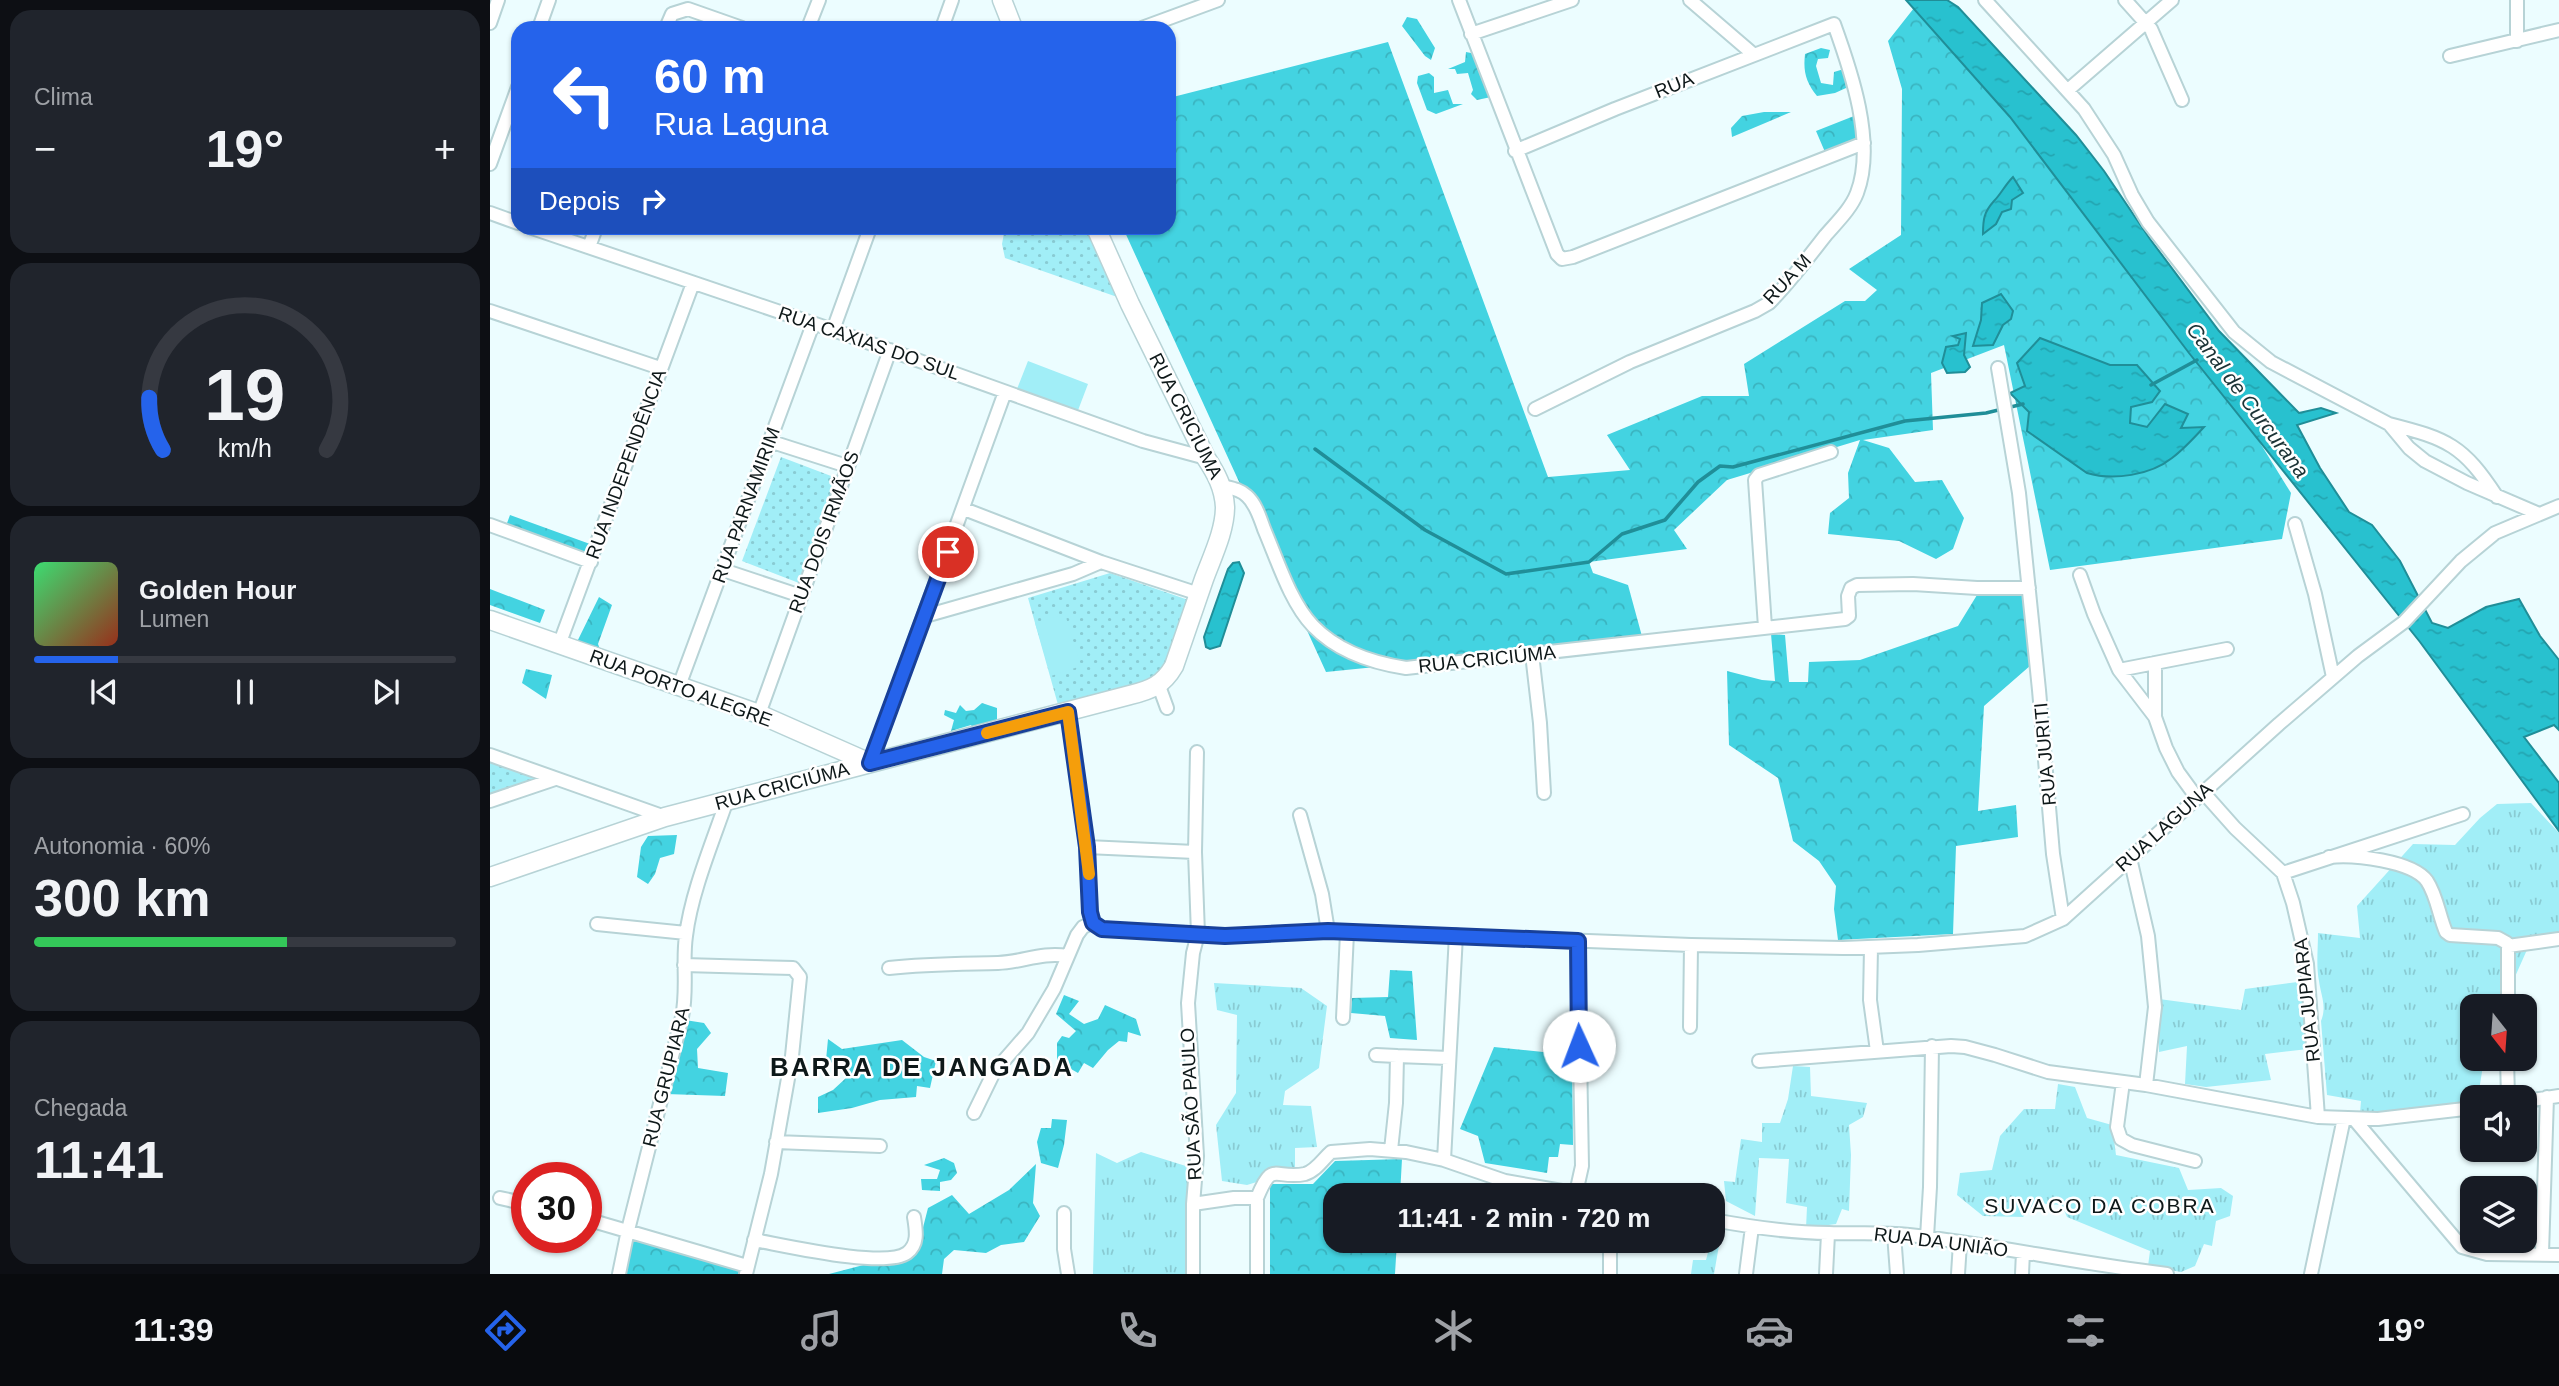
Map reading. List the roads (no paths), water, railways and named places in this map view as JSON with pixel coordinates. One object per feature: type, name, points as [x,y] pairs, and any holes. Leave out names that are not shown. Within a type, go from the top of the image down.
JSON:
[{"type":"main road","points":[[1002,0],[1010,21]]},
{"type":"main road","name":"RUA CRICIUMA","points":[[1099,235],[1132,307],[1222,486],[1224,520],[1174,666],[1159,686]]},
{"type":"main road","name":"RUA PORTO ALEGRE","points":[[490,621],[759,714],[870,763]]},
{"type":"main road","name":"RUA CRICIÚMA","points":[[490,877],[665,817],[1159,686]]},
{"type":"street","points":[[490,23],[498,0]]},
{"type":"street","points":[[542,21],[549,0]]},
{"type":"street","points":[[811,21],[819,0]]},
{"type":"street","points":[[944,21],[952,0]]},
{"type":"street","points":[[1161,21],[1217,0]]},
{"type":"street","points":[[1458,0],[1515,151],[1562,259],[1864,143]]},
{"type":"street","points":[[1471,34],[1572,0]]},
{"type":"street","points":[[1690,0],[1753,54]]},
{"type":"street","points":[[1985,0],[2084,109],[2114,155],[2148,222],[2234,332],[2271,362],[2389,424],[2432,435],[2457,448],[2477,467],[2497,496]]},
{"type":"street","points":[[2125,0],[2146,21],[2182,100]]},
{"type":"street","points":[[2068,90],[2172,0]]},
{"type":"street","points":[[2517,0],[2517,41]]},
{"type":"street","points":[[669,21],[672,14],[688,9],[722,21]]},
{"type":"street","name":"RUA","points":[[1515,151],[1834,24]]},
{"type":"street","name":"RUA M","points":[[1535,409],[1630,362],[1769,303],[1843,215],[1857,194],[1863,171],[1864,143],[1846,58],[1834,24]]},
{"type":"street","points":[[2450,56],[2559,30]]},
{"type":"street","points":[[490,164],[511,106]]},
{"type":"street","points":[[490,213],[511,220]]},
{"type":"street","name":"RUA CAXIAS DO SUL","points":[[553,235],[833,330],[1143,441],[1206,458]]},
{"type":"street","points":[[589,247],[593,235]]},
{"type":"street","points":[[833,330],[867,235]]},
{"type":"street","name":"RUA INDEPENDÊNCIA","points":[[559,645],[693,283]]},
{"type":"street","points":[[490,312],[660,368]]},
{"type":"street","name":"RUA PARNAMIRIM","points":[[679,686],[813,324]]},
{"type":"street","name":"RUA DOIS IRMÃOS","points":[[759,714],[846,466],[890,350]]},
{"type":"street","name":"RUA JURITI","points":[[1998,368],[2019,493],[2053,855],[2063,919]]},
{"type":"street","points":[[870,763],[1005,392]]},
{"type":"street","points":[[2389,424],[2409,448],[2425,461],[2539,514]]},
{"type":"street","points":[[769,441],[846,466]]},
{"type":"street","points":[[1765,627],[1755,480],[1759,475],[1831,452]]},
{"type":"street","name":"RUA CRICIÚMA","points":[[1222,486],[1234,488],[1246,495],[1255,506],[1285,579],[1307,619],[1324,636],[1372,660],[1406,668],[1845,619],[1850,612],[1848,596],[1851,588],[1857,585],[2029,588]]},
{"type":"street","name":"RUA LAGUNA","points":[[1093,923],[1102,929],[1114,931],[1198,934],[1258,935],[1328,931],[1691,945],[1871,948],[2025,936],[2063,919],[2333,677],[2390,634],[2425,602],[2461,561],[2495,533],[2559,506]]},
{"type":"street","points":[[964,509],[1101,562],[1199,594]]},
{"type":"street","points":[[2295,524],[2315,594],[2333,677]]},
{"type":"street","points":[[490,525],[591,562]]},
{"type":"street","points":[[925,616],[1073,573],[1101,562]]},
{"type":"street","points":[[723,570],[801,596]]},
{"type":"street","name":"RUA JUPIARA","points":[[2080,575],[2119,670],[2155,717],[2178,772],[2283,873],[2294,903],[2307,964],[2318,1117]]},
{"type":"street","points":[[2119,670],[2227,649]]},
{"type":"street","points":[[1532,654],[1544,793]]},
{"type":"street","name":"RUA JUPIARA","points":[[2155,663],[2155,717]]},
{"type":"street","points":[[1159,686],[1167,708]]},
{"type":"street","points":[[974,1113],[994,1072],[1035,1022],[1083,927],[1093,923],[1090,912],[1087,847],[1068,712]]},
{"type":"street","name":"RUA SÃO PAULO","points":[[1193,1274],[1196,1146],[1188,1003],[1193,953],[1198,934],[1195,852],[1197,752]]},
{"type":"street","points":[[490,755],[665,817]]},
{"type":"street","points":[[490,801],[555,779]]},
{"type":"street","name":"RUA GRUPIARA","points":[[619,1274],[682,1017],[687,983],[684,965],[686,933],[707,856],[727,800]]},
{"type":"street","points":[[2283,873],[2463,814]]},
{"type":"street","points":[[1300,815],[1322,894],[1328,931]]},
{"type":"street","points":[[1087,847],[1195,852]]},
{"type":"street","points":[[2329,858],[2361,856],[2420,873],[2433,892],[2446,932],[2450,935],[2504,940],[2508,946],[2508,994]]},
{"type":"street","points":[[2130,858],[2148,936],[2154,995],[2154,1027],[2146,1085]]},
{"type":"street","points":[[597,925],[686,933]]},
{"type":"street","points":[[1343,1018],[1347,933]]},
{"type":"street","points":[[1444,1160],[1457,935]]},
{"type":"street","points":[[1578,941],[1582,1183]]},
{"type":"street","points":[[2508,946],[2559,941]]},
{"type":"street","points":[[1690,1027],[1691,945]]},
{"type":"street","points":[[1871,948],[1870,1000],[1877,1051]]},
{"type":"street","points":[[889,968],[999,963],[1042,954],[1068,956]]},
{"type":"street","points":[[602,1223],[747,1270],[771,1174],[795,1032],[800,977],[793,968],[684,965]]},
{"type":"street","points":[[1927,1237],[1932,1046]]},
{"type":"street","points":[[1759,1061],[1932,1046],[1965,1047],[2048,1072],[2078,1078],[2146,1085],[2318,1117],[2349,1119],[2460,1110]]},
{"type":"street","points":[[1376,1055],[1450,1058]]},
{"type":"street","points":[[1391,1150],[1397,1056]]},
{"type":"street","points":[[2123,1082],[2117,1127],[2121,1139],[2132,1145],[2196,1161]]},
{"type":"street","points":[[2542,1253],[2553,1096]]},
{"type":"street","points":[[2349,1119],[2462,1247],[2487,1254],[2559,1255]]},
{"type":"street","points":[[2311,1274],[2349,1119]]},
{"type":"street","points":[[776,1142],[880,1146]]},
{"type":"street","points":[[1257,1274],[1256,1198],[1268,1176],[1308,1173],[1331,1152],[1391,1150],[1444,1160],[1497,1179],[1519,1183]]},
{"type":"street","points":[[500,1198],[511,1200]]},
{"type":"street","points":[[1193,1204],[1256,1198]]},
{"type":"street","points":[[1064,1213],[1068,1274]]},
{"type":"street","points":[[754,1240],[848,1256],[890,1259],[900,1257],[916,1240],[914,1217]]},
{"type":"street","name":"RUA DA UNIÃO","points":[[1725,1222],[1828,1234],[1927,1237],[2023,1252],[2087,1269],[2167,1274]]},
{"type":"street","points":[[1746,1274],[1752,1227]]},
{"type":"street","points":[[1826,1274],[1828,1234]]},
{"type":"street","points":[[1895,1234],[1897,1274]]},
{"type":"street","points":[[1958,1274],[1960,1243]]},
{"type":"street","points":[[2022,1274],[2023,1252]]},
{"type":"street","points":[[1609,1253],[1610,1274]]},
{"type":"water","name":"Canal de Curcurana","points":[[1906,0],[1947,0],[1958,7],[2076,135],[2219,331],[2299,413],[2321,408],[2336,413],[2297,425],[2320,468],[2349,512],[2372,525],[2400,561],[2432,623],[2448,628],[2486,607],[2519,599],[2540,636],[2559,660],[2559,730],[2554,725],[2524,737],[2559,783],[2559,831],[2420,642],[2189,353],[2010,117]]},
{"type":"water","points":[[2013,177],[2023,193],[2012,200],[2011,209],[2002,212],[1996,224],[1983,234],[1986,212]]},
{"type":"water","points":[[2001,294],[2013,311],[2011,319],[2003,325],[1993,345],[1973,346],[1981,320],[1982,303]]},
{"type":"water","points":[[1966,333],[1964,355],[1970,367],[1965,372],[1947,373],[1942,363],[1946,347],[1958,345],[1960,339],[1953,336]]},
{"type":"water","points":[[2040,338],[2110,365],[2137,365],[2160,391],[2152,402],[2131,407],[2130,423],[2147,427],[2165,404],[2188,414],[2181,428],[2204,427],[2176,455],[2154,469],[2120,476],[2087,473],[2027,431],[2029,412],[2010,393],[2025,386],[2017,363]]},
{"type":"water","points":[[1239,562],[1244,573],[1220,646],[1210,649],[1206,647],[1204,637],[1228,569],[1233,563]]},
{"type":"waterway","name":"Canal de Curcurana","points":[[2151,385],[2197,360]]},
{"type":"waterway","points":[[1315,449],[1425,530],[1506,574],[1589,562],[1622,534],[1665,520],[1698,482],[1720,466],[1733,467],[1905,421],[1986,413],[2023,404]]},
{"type":"district","name":"BARRA DE JANGADA","points":[[922,1067]]},
{"type":"district","name":"SUVACO DA COBRA","points":[[2100,1205]]}]
